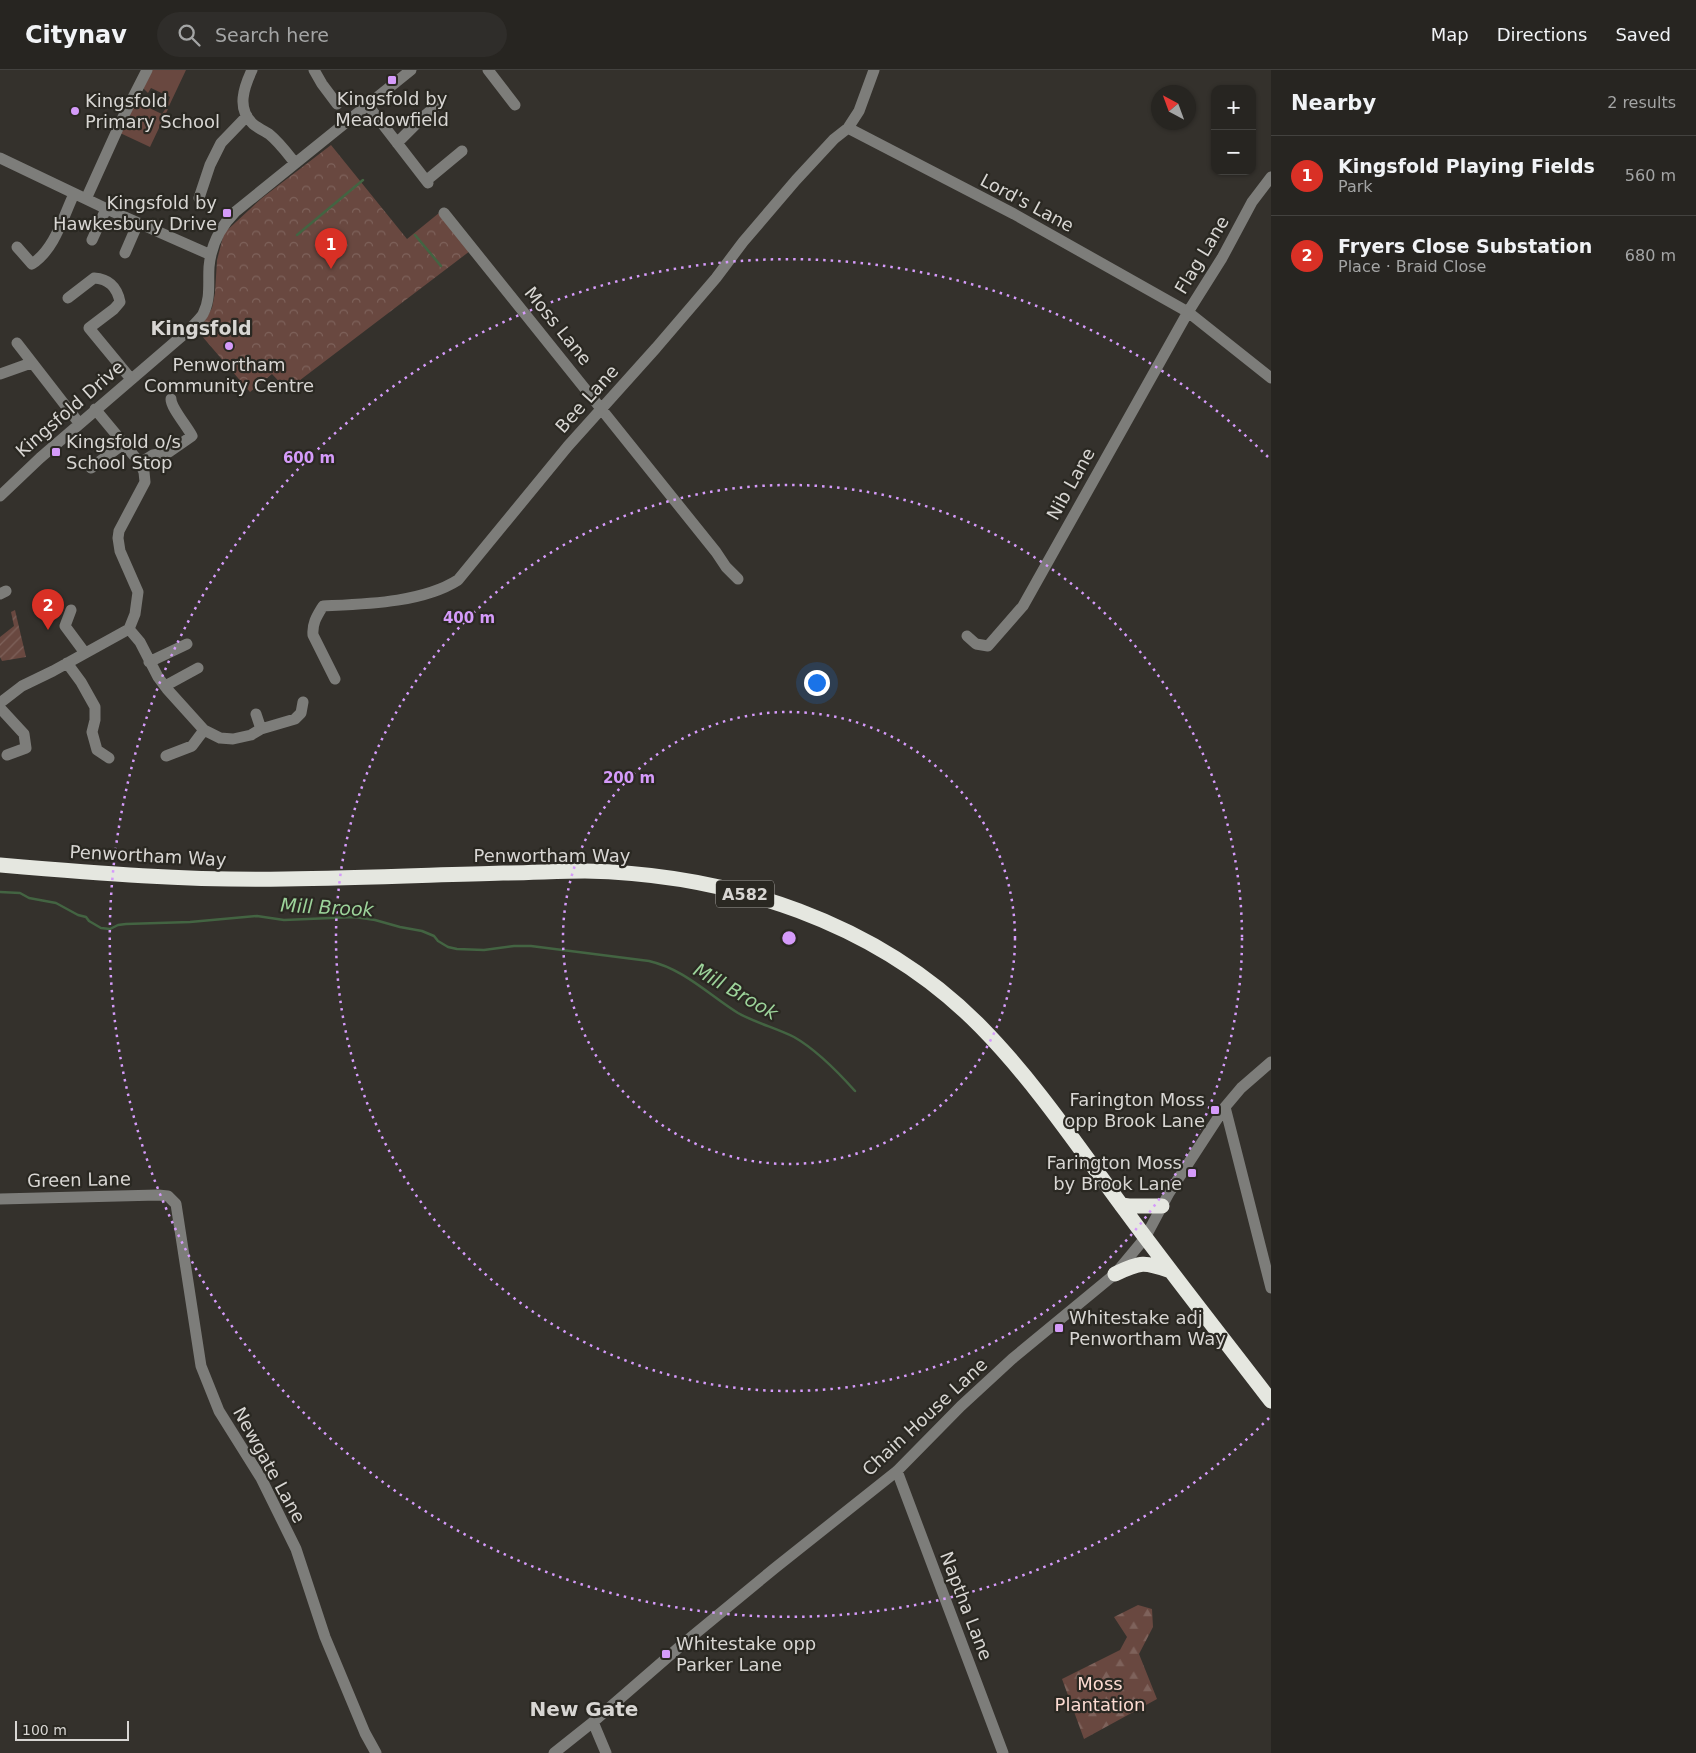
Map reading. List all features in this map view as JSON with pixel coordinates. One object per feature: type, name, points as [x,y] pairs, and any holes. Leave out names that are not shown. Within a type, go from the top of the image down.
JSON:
[{"type":"highway","name":"Penwortham Way","points":[[0,865],[180,878],[283,880],[586,871],[649,876],[709,884],[786,905],[832,924],[873,945],[928,981],[980,1026],[1030,1082],[1145,1238],[1271,1401]]},
{"type":"highway","points":[[1121,1204],[1129,1206],[1162,1206]]},
{"type":"highway","points":[[1115,1274],[1132,1266],[1148,1264],[1171,1271]]},
{"type":"street","points":[[86,199],[124,115],[147,70]]},
{"type":"street","points":[[252,70],[243,98],[243,107],[247,116],[252,123],[276,140],[295,163]]},
{"type":"street","points":[[314,70],[337,104]]},
{"type":"street","points":[[488,70],[515,104]]},
{"type":"street","name":"Bee Lane","points":[[335,679],[313,635],[312,627],[315,618],[323,606],[410,598],[447,587],[458,580],[601,408],[716,278],[743,242],[796,180],[834,139],[848,128],[859,111],[874,70]]},
{"type":"street","name":"Kingsfold Drive","points":[[0,496],[79,423],[190,329],[203,314],[208,295],[211,255],[217,234],[228,218],[407,71]]},
{"type":"street","points":[[397,143],[440,103]]},
{"type":"street","points":[[367,104],[427,181],[462,151]]},
{"type":"street","points":[[199,198],[210,165],[221,144],[247,116]]},
{"type":"street","name":"Lord's Lane","points":[[848,128],[1014,214],[1188,312]]},
{"type":"street","points":[[0,158],[74,194],[211,255]]},
{"type":"street","name":"Flag Lane","points":[[1271,177],[1252,202],[1222,258],[1188,312],[1271,378]]},
{"type":"street","points":[[17,246],[32,264],[39,259],[49,248],[74,194]]},
{"type":"street","points":[[92,240],[106,208]]},
{"type":"street","name":"Moss Lane","points":[[444,213],[716,552],[726,567],[738,579]]},
{"type":"street","points":[[125,253],[138,223]]},
{"type":"street","points":[[68,298],[94,278],[102,278],[110,282],[120,302],[114,309],[89,328],[131,379]]},
{"type":"street","name":"Nib Lane","points":[[967,636],[976,644],[988,646],[1023,606],[1188,312]]},
{"type":"street","points":[[17,343],[31,364],[79,423]]},
{"type":"street","points":[[0,374],[31,364]]},
{"type":"street","points":[[140,464],[153,455],[169,452],[192,436],[171,404],[171,399]]},
{"type":"street","points":[[0,703],[22,686],[128,629],[135,614],[138,592],[120,551],[118,538],[119,531],[145,482],[144,472],[140,464],[95,410]]},
{"type":"street","points":[[91,468],[123,444]]},
{"type":"street","points":[[71,610],[61,627],[85,653]]},
{"type":"street","points":[[128,629],[140,642],[149,662],[165,686],[204,730],[220,738],[233,739],[251,735],[295,719],[301,713],[303,702]]},
{"type":"street","points":[[149,662],[187,644]]},
{"type":"street","points":[[67,663],[95,707],[95,720],[92,732],[97,750],[109,758]]},
{"type":"street","points":[[165,686],[198,668]]},
{"type":"street","points":[[0,708],[24,734],[26,748],[7,755]]},
{"type":"street","points":[[256,714],[262,730]]},
{"type":"street","points":[[166,756],[192,746],[204,730]]},
{"type":"street","name":"Chain House Lane","points":[[554,1753],[692,1637],[897,1471],[961,1406],[1012,1359],[1115,1274],[1145,1238],[1178,1178],[1226,1107],[1241,1088],[1271,1062]]},
{"type":"street","points":[[1226,1107],[1271,1288]]},
{"type":"street","name":"Green Lane","points":[[0,1199],[158,1195]]},
{"type":"street","name":"Newgate Lane","points":[[158,1195],[168,1196],[178,1208],[201,1366],[208,1384],[219,1411],[261,1478],[296,1549],[325,1637],[365,1733],[376,1753]]},
{"type":"street","name":"Naptha Lane","points":[[897,1471],[1003,1753]]},
{"type":"street","points":[[593,1722],[606,1753]]},
{"type":"green space","points":[[151,70],[186,70],[169,106],[167,105],[170,97],[151,88],[148,93],[143,88]]},
{"type":"green space","points":[[137,99],[145,99],[143,105],[162,114],[166,108],[168,109],[150,147],[120,133]]},
{"type":"green space","points":[[331,145],[407,239],[439,213],[470,251],[287,390],[272,374],[250,392],[201,335],[199,330],[212,308],[217,260],[224,233],[262,198]]},
{"type":"green space","points":[[15,610],[26,657],[2,661],[0,657],[0,637],[14,626],[11,612]]},
{"type":"green space","name":"Moss Plantation","points":[[1138,1605],[1152,1609],[1153,1627],[1139,1654],[1157,1699],[1084,1739],[1062,1679],[1120,1650],[1127,1637],[1114,1617]]},
{"type":"waterway","points":[[297,235],[363,180]]},
{"type":"waterway","points":[[415,235],[441,266]]},
{"type":"waterway","name":"Mill Brook","points":[[0,892],[20,893],[29,898],[56,903],[78,915],[86,917],[101,928],[110,929],[126,924],[190,922],[257,916],[284,920],[355,917],[422,931],[434,936],[448,947],[457,949],[484,950],[531,946],[649,961],[685,976],[738,1013],[803,1042],[842,1076],[855,1091]]},
{"type":"place","name":"Kingsfold by Meadowfield","points":[[392,80]]},
{"type":"place","name":"Kingsfold Primary School","points":[[75,111]]},
{"type":"place","name":"Kingsfold by Hawkesbury Drive","points":[[227,213]]},
{"type":"place","name":"Kingsfold Playing Fields","points":[[331,269]]},
{"type":"place","name":"Penwortham Community Centre","points":[[229,346]]},
{"type":"place","name":"Kingsfold o/s School Stop","points":[[56,452]]},
{"type":"place","name":"Fryers Close Substation","points":[[48,630]]},
{"type":"place","name":"Farington Moss opp Brook Lane","points":[[1215,1110]]},
{"type":"place","name":"Farington Moss by Brook Lane","points":[[1192,1173]]},
{"type":"place","name":"Whitestake adj Penwortham Way","points":[[1059,1328]]},
{"type":"place","name":"Whitestake opp Parker Lane","points":[[666,1654]]},
{"type":"district","name":"Kingsfold","points":[[201,328]]},
{"type":"district","name":"New Gate","points":[[584,1709]]}]
